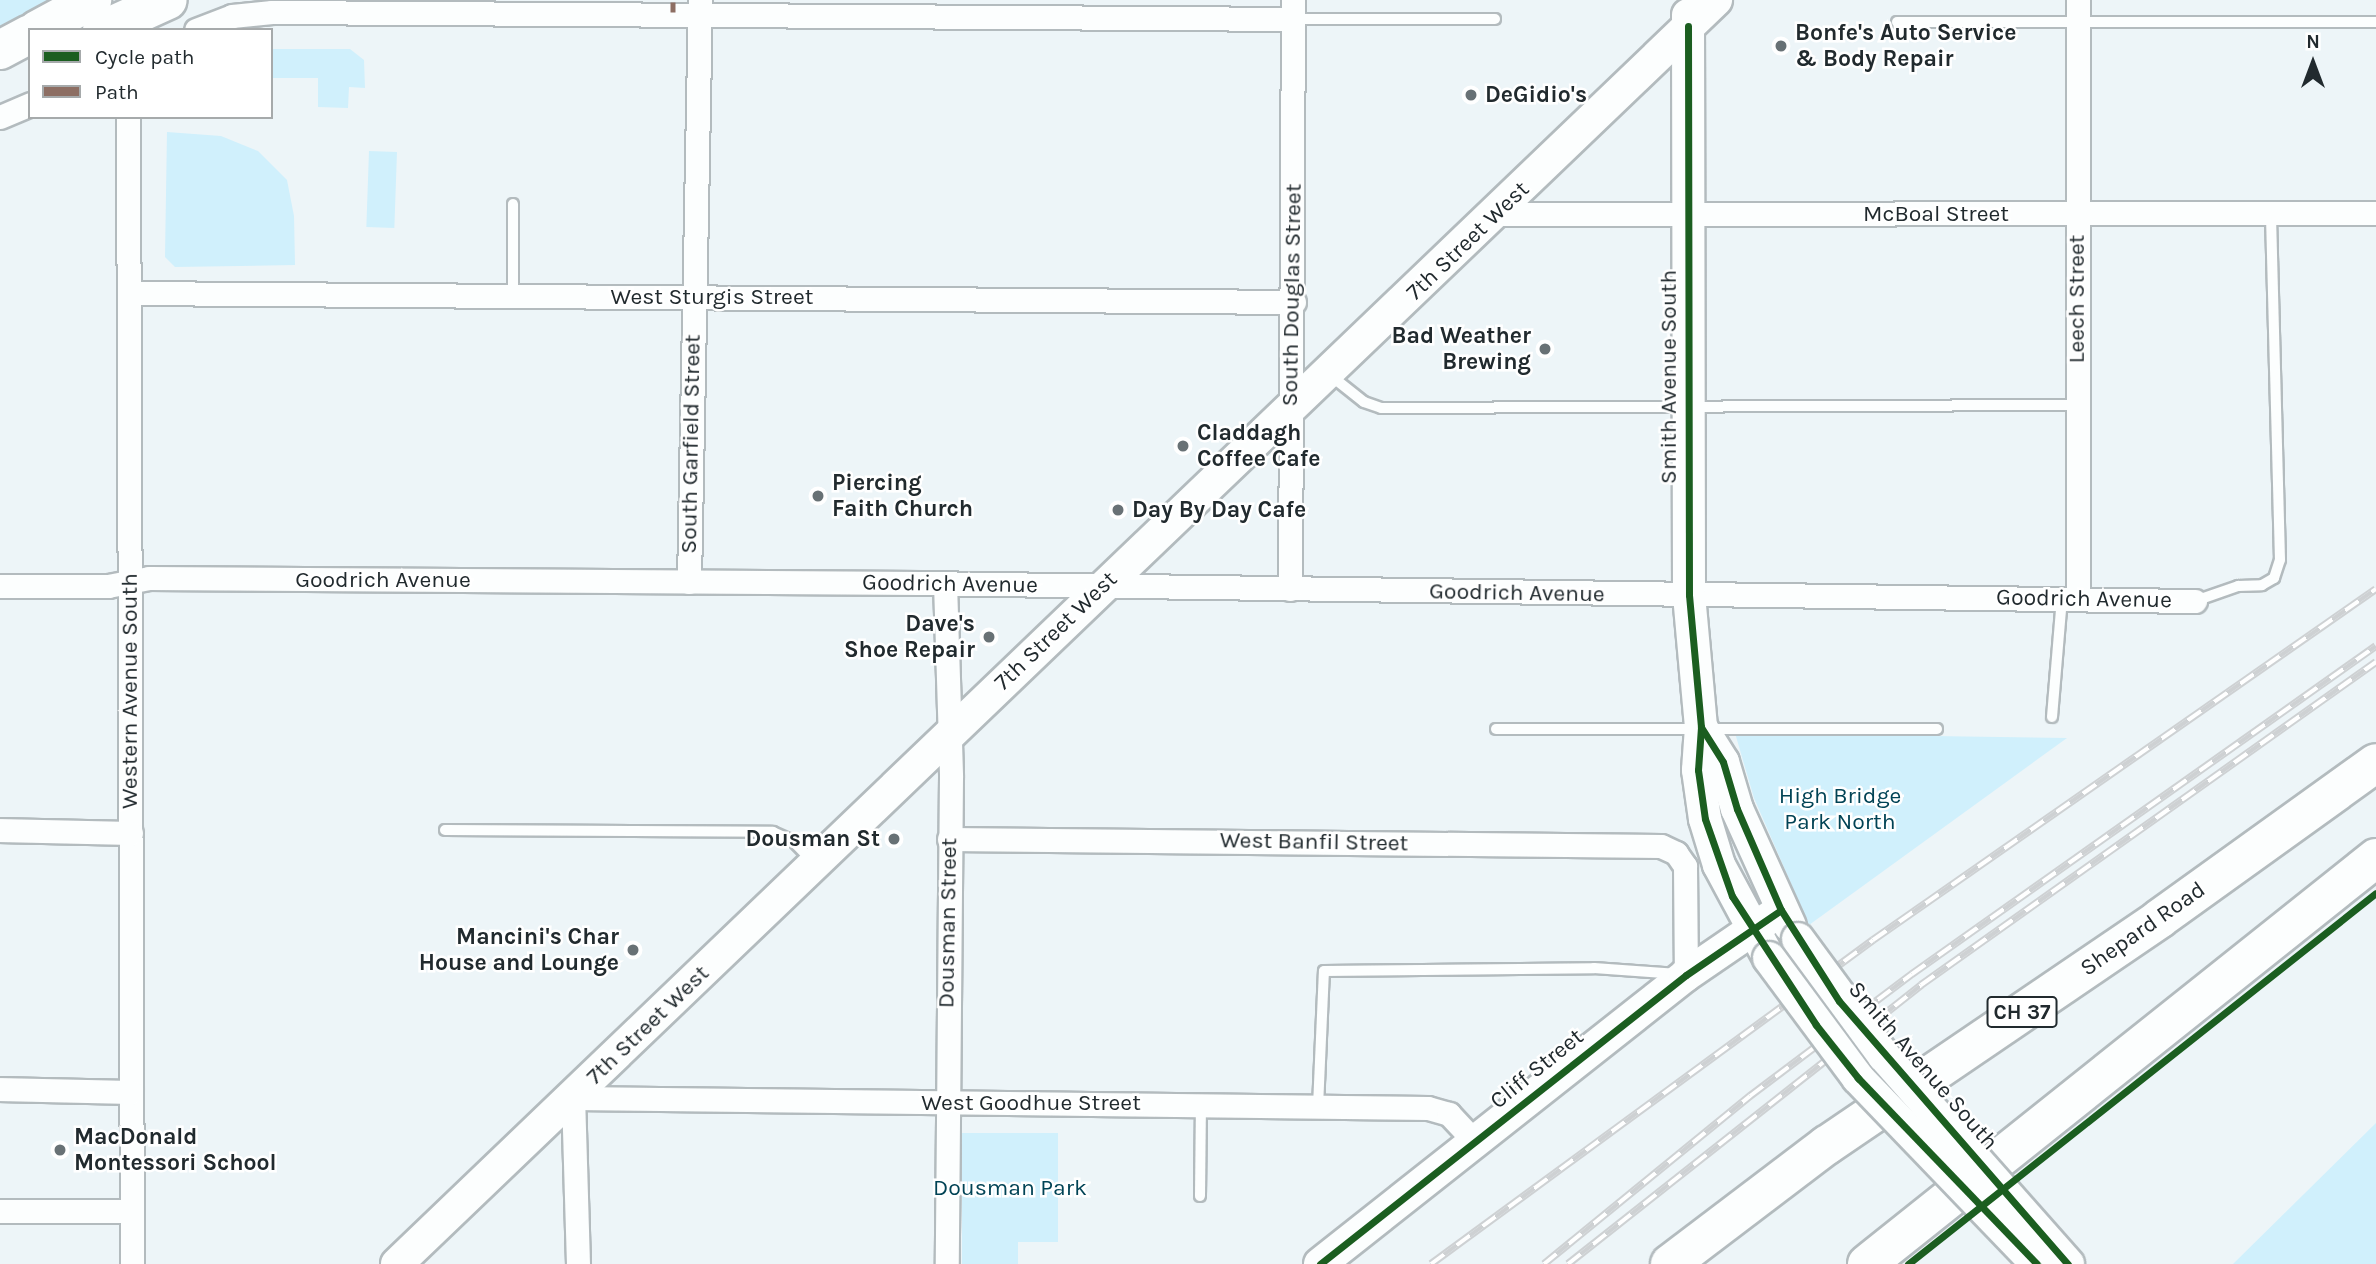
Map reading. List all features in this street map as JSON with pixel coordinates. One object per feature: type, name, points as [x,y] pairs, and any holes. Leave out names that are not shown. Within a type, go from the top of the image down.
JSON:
[{"type":"highway","points":[[41,28],[92,0]]},
{"type":"highway","points":[[106,28],[168,0]]},
{"type":"highway","points":[[0,50],[28,35]]},
{"type":"highway","points":[[0,76],[28,64]]},
{"type":"highway","name":"Shepard Road","points":[[1670,1264],[1827,1144],[2160,919],[2376,763]]},
{"type":"highway","points":[[1867,1264],[2376,858]]},
{"type":"main road","name":"7th Street West","points":[[397,1264],[573,1098],[1102,587],[1497,214],[1688,13],[1716,0]]},
{"type":"main road","name":"Smith Avenue South","points":[[1688,13],[1689,595],[1701,727],[1698,770],[1705,819],[1728,886],[1751,928],[1769,958],[1858,1078],[2037,1264]]},
{"type":"main road","name":"Smith Avenue South","points":[[1701,727],[1723,762],[1737,809],[1781,910],[1798,939],[1884,1056],[2068,1264]]},
{"type":"main road","name":"Cliff Street","points":[[1320,1264],[1686,975],[1781,910]]},
{"type":"street","points":[[201,28],[232,16],[261,12],[700,6],[1293,9]]},
{"type":"street","name":"South Garfield Street","points":[[689,582],[700,6]]},
{"type":"street","name":"South Douglas Street","points":[[1290,589],[1290,410],[1294,302],[1293,9]]},
{"type":"street","name":"Leech Street","points":[[2070,598],[2077,405],[2078,10]]},
{"type":"street","points":[[0,117],[28,105]]},
{"type":"street","name":"Western Avenue South","points":[[128,119],[132,1264]]},
{"type":"street","name":"McBoal Street","points":[[1497,214],[2376,213]]},
{"type":"street","name":"West Sturgis Street","points":[[129,293],[1294,302]]},
{"type":"street","name":"Goodrich Avenue","points":[[0,586],[108,586],[149,578],[945,583],[2195,601]]},
{"type":"street","name":"Dousman Street","points":[[945,583],[949,734],[947,1264]]},
{"type":"street","points":[[0,830],[131,832]]},
{"type":"street","name":"West Banfil Street","points":[[949,839],[1661,846],[1676,853],[1685,866],[1686,975]]},
{"type":"street","points":[[0,1089],[131,1092]]},
{"type":"street","points":[[573,1098],[578,1264]]},
{"type":"street","name":"West Goodhue Street","points":[[573,1098],[1439,1110],[1457,1121],[1476,1143]]},
{"type":"street","points":[[0,1211],[132,1211]]},
{"type":"lane","points":[[1293,9],[1495,19]]},
{"type":"lane","points":[[1897,22],[2078,10],[2376,22]]},
{"type":"lane","points":[[513,204],[513,296]]},
{"type":"lane","points":[[2195,601],[2238,586],[2262,585],[2274,578],[2280,560],[2271,215]]},
{"type":"lane","points":[[1329,374],[1364,402],[1381,408],[2077,405]]},
{"type":"lane","points":[[2052,717],[2070,598]]},
{"type":"lane","points":[[1496,729],[1937,729]]},
{"type":"lane","points":[[444,830],[773,832],[793,841],[814,864]]},
{"type":"lane","points":[[1318,1107],[1324,971],[1604,968],[1686,975]]},
{"type":"lane","points":[[1200,1196],[1201,1105]]},
{"type":"green space","points":[[0,0],[55,0],[0,29]]},
{"type":"green space","points":[[273,49],[350,49],[364,60],[365,88],[349,87],[348,108],[318,107],[318,78],[273,78]]},
{"type":"green space","points":[[167,132],[221,136],[258,151],[287,180],[294,216],[295,265],[175,267],[165,257]]},
{"type":"green space","points":[[369,151],[397,152],[394,228],[366,227]]},
{"type":"green space","name":"High Bridge Park North","points":[[1735,733],[2067,738],[1809,925],[1754,798]]},
{"type":"green space","points":[[2376,1123],[2376,1264],[2233,1264]]},
{"type":"green space","name":"Dousman Park","points":[[962,1133],[1058,1133],[1058,1242],[1018,1242],[1018,1264],[962,1264]]},
{"type":"railway","points":[[1431,1264],[1873,940],[2376,589]]},
{"type":"railway","points":[[1544,1264],[1750,1096],[1912,974],[2376,646]]},
{"type":"railway","points":[[1568,1264],[1921,985],[2376,662]]},
{"type":"marked path","points":[[673,0],[673,12]]},
{"type":"cycle path","points":[[1688,26],[1689,595],[1701,727],[1698,770],[1705,819],[1732,896],[1816,1025],[1858,1078],[2037,1264]]},
{"type":"cycle path","points":[[1701,727],[1723,762],[1737,809],[1781,910],[1839,1001],[2068,1264]]},
{"type":"cycle path","points":[[1908,1264],[2376,893]]},
{"type":"cycle path","points":[[1320,1264],[1686,975],[1781,910]]},
{"type":"place","name":"Bonfe's Auto Service & Body Repair","points":[[1781,46]]},
{"type":"place","name":"DeGidio's","points":[[1471,95]]},
{"type":"place","name":"Bad Weather Brewing","points":[[1545,349]]},
{"type":"place","name":"Claddagh Coffee Cafe","points":[[1183,446]]},
{"type":"place","name":"Piercing Faith Church","points":[[818,496]]},
{"type":"place","name":"Day By Day Cafe","points":[[1118,510]]},
{"type":"place","name":"Dave's Shoe Repair","points":[[989,637]]},
{"type":"place","name":"Dousman St","points":[[894,839]]},
{"type":"place","name":"Mancini's Char House and Lounge","points":[[633,950]]},
{"type":"place","name":"MacDonald Montessori School","points":[[60,1150]]}]
